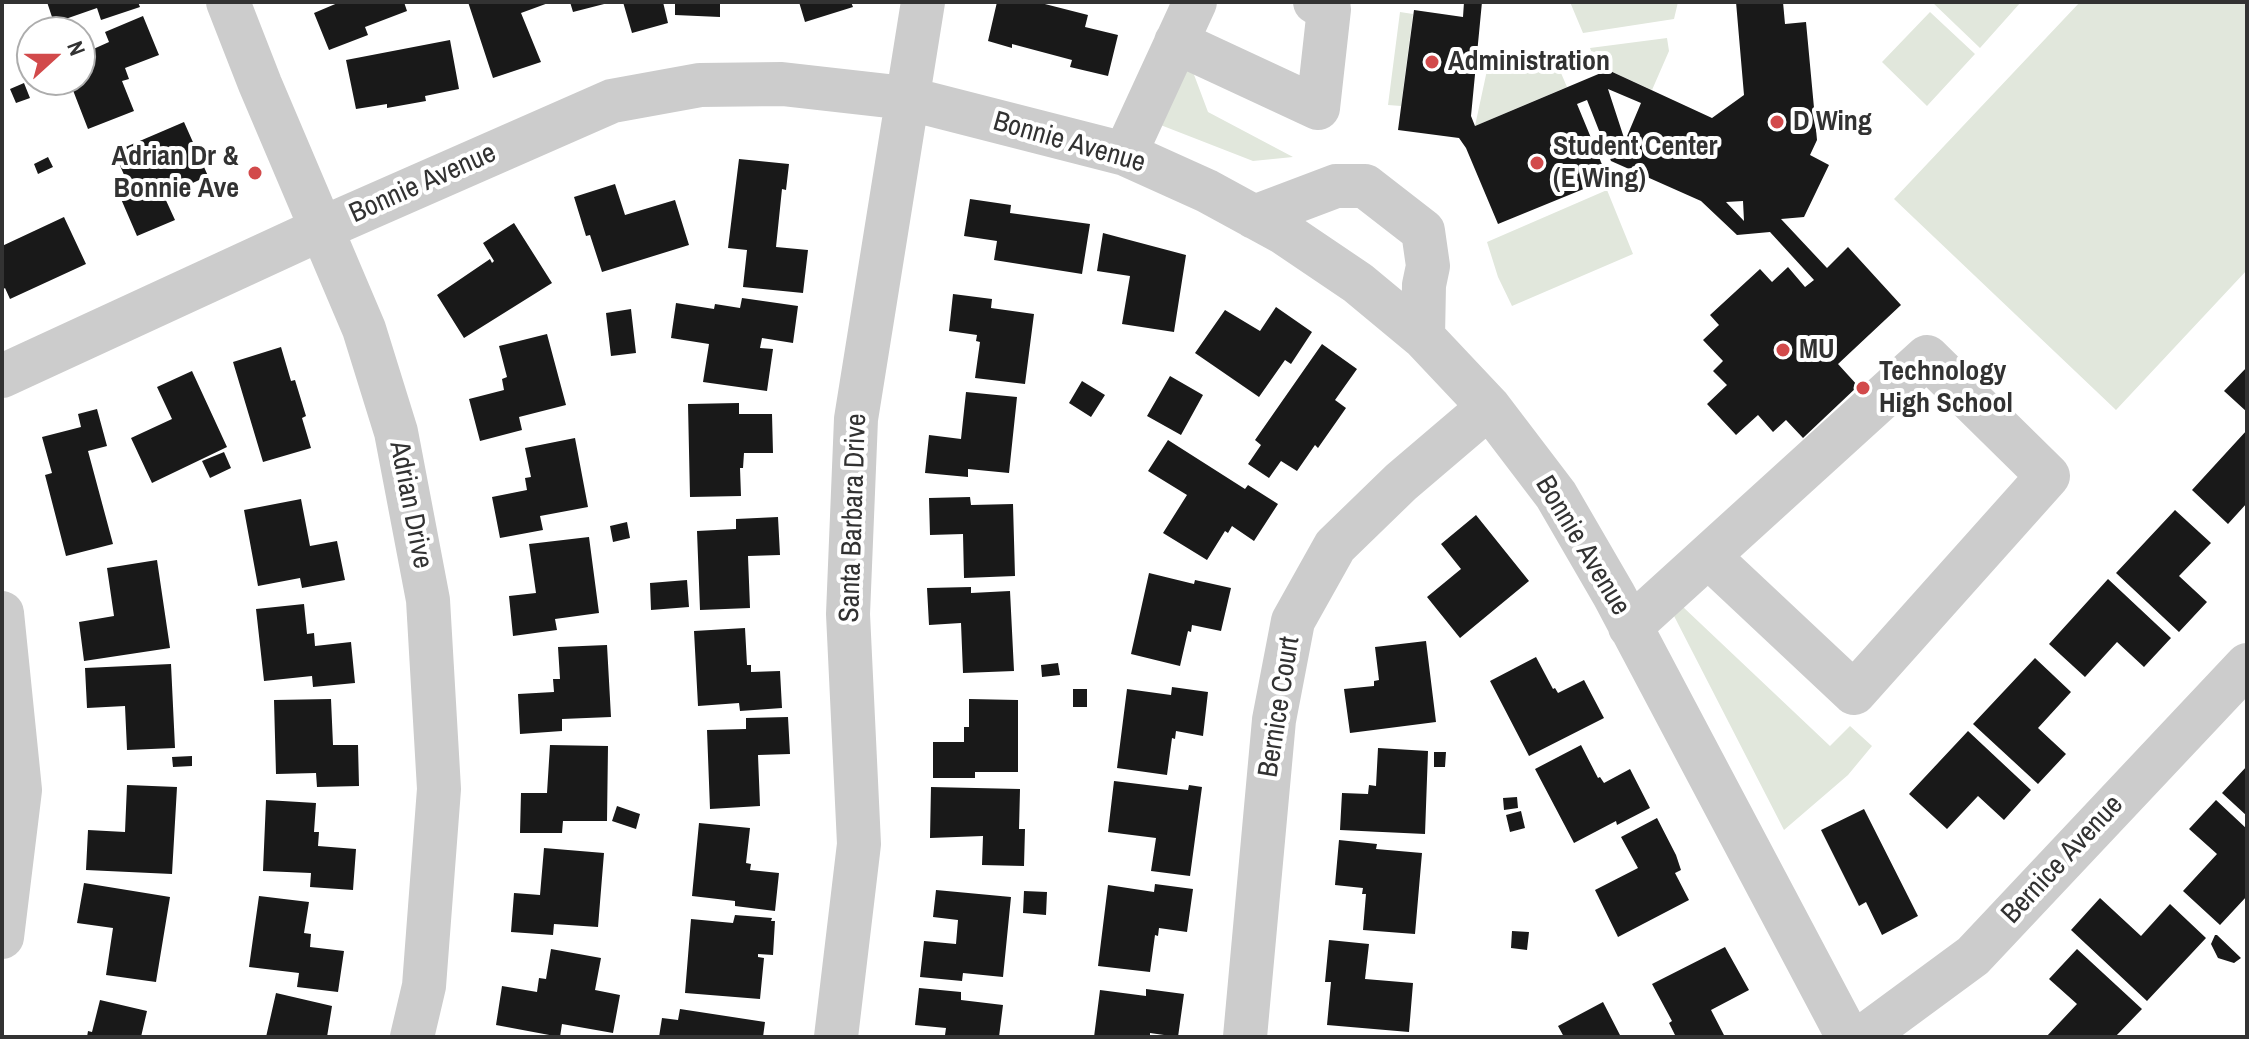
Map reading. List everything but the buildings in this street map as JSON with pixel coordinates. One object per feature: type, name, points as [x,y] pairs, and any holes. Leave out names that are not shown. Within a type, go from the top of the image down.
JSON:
[{"type":"street","name":"Adrian Drive","points":[[228,2],[364,329],[396,432],[428,600],[439,789],[424,986],[412,1037]]},
{"type":"street","name":"Santa Barbara Drive","points":[[836,1037],[859,844],[848,614],[856,419],[923,2]]},
{"type":"street","points":[[1125,154],[1195,2]]},
{"type":"street","points":[[1176,42],[1318,108],[1329,9],[1315,2]]},
{"type":"street","name":"Bonnie Avenue","points":[[2,376],[323,228],[612,101],[700,85],[782,84],[906,98],[1125,154],[1207,191],[1284,233],[1358,283],[1423,337],[1489,407],[1556,495],[1630,627],[1848,1037]]},
{"type":"street","points":[[1254,217],[1336,186],[1365,186],[1423,231],[1428,266],[1424,285],[1423,337]]},
{"type":"street","points":[[1630,627],[1927,357],[2048,476],[1854,693],[1709,557]]},
{"type":"street","name":"Bernice Court","points":[[1245,1037],[1274,720],[1293,621],[1335,546],[1401,482],[1489,407]]},
{"type":"street","points":[[2,613],[20,790],[2,937]]},
{"type":"street","name":"Bernice Avenue","points":[[1863,1037],[1973,956],[2247,665]]},
{"type":"shaded area","points":[[1570,2],[1678,2],[1674,19],[1583,33]]},
{"type":"shaded area","points":[[1932,2],[2021,2],[1980,48]]},
{"type":"shaded area","points":[[2080,2],[2247,2],[2247,270],[2116,410],[1894,199]]},
{"type":"shaded area","points":[[1400,12],[1413,14],[1401,106],[1388,105]]},
{"type":"shaded area","points":[[1930,12],[1975,54],[1927,106],[1882,62]]},
{"type":"shaded area","points":[[1667,38],[1669,51],[1652,90],[1608,70],[1600,74],[1590,48]]},
{"type":"shaded area","points":[[1552,52],[1567,87],[1475,126],[1489,61]]},
{"type":"shaded area","points":[[1184,69],[1193,72],[1208,112],[1293,157],[1253,161],[1158,124]]},
{"type":"shaded area","points":[[1607,190],[1633,254],[1512,306],[1498,277],[1487,242]]},
{"type":"shaded area","points":[[1682,606],[1830,746],[1850,726],[1872,746],[1848,775],[1784,830],[1673,614]]},
{"type":"place","name":"Administration","points":[[1432,62]]},
{"type":"place","name":"D Wing","points":[[1777,122]]},
{"type":"place","name":"Student Center (E Wing)","points":[[1537,163]]},
{"type":"place","name":"Adrian Dr & Bonnie Ave","points":[[255,173]]},
{"type":"place","name":"MU","points":[[1783,350]]},
{"type":"place","name":"Technology High School","points":[[1863,388]]}]
